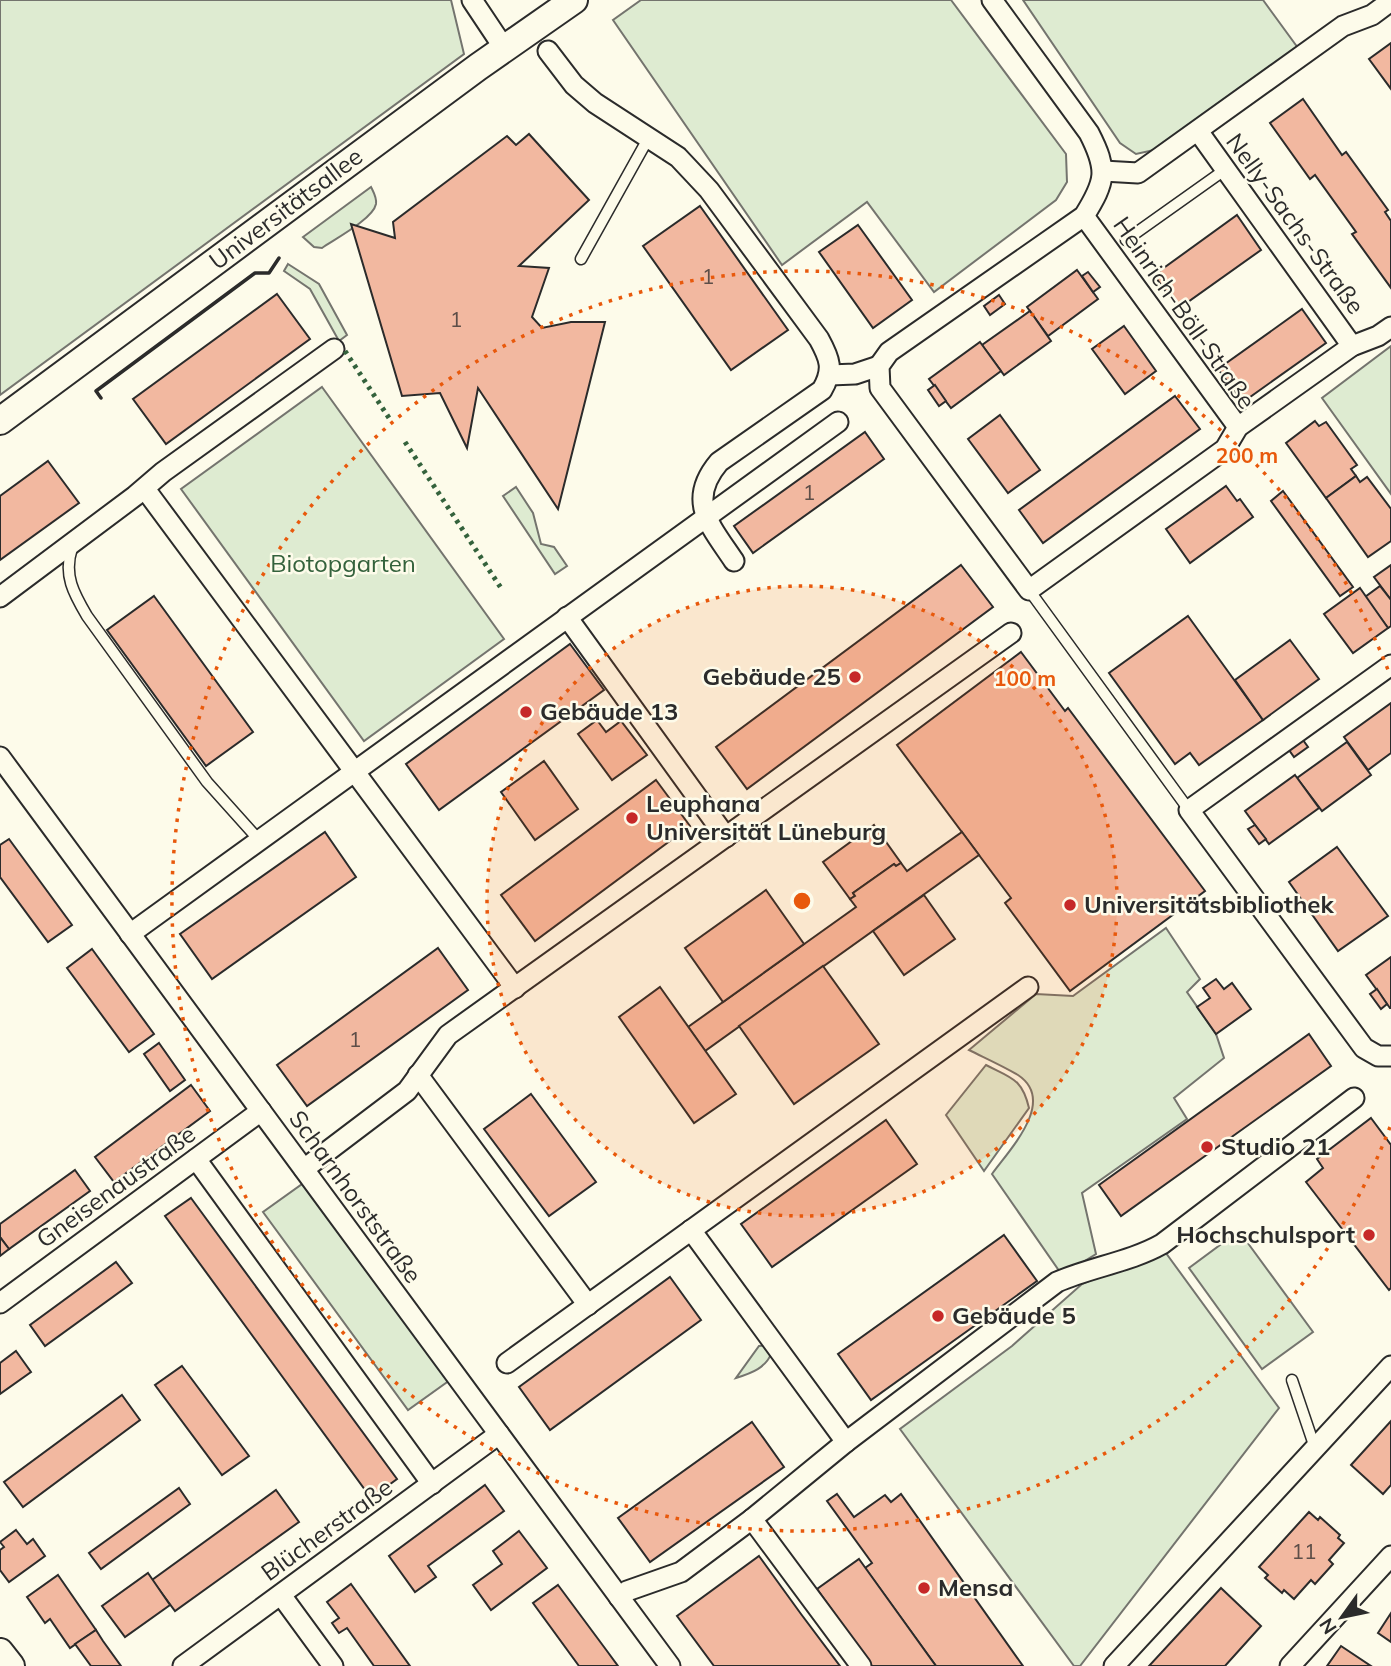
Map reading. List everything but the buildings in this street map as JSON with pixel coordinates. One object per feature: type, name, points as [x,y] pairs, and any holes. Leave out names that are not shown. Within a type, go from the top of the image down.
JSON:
[{"type":"main road","name":"Universitätsallee","points":[[0,421],[504,48],[574,0]]},
{"type":"main road","points":[[0,1651],[10,1666]]},
{"type":"street","points":[[472,0],[504,48]]},
{"type":"street","points":[[992,0],[1089,133],[1099,152],[1103,171]]},
{"type":"street","name":"Nelly-Sachs-Straße","points":[[1103,171],[1138,173],[1343,26],[1371,15],[1391,1]]},
{"type":"street","points":[[548,51],[574,85],[595,103],[678,157],[709,190],[819,338],[827,355],[830,375],[821,390],[719,462],[706,478],[702,498],[705,517],[734,561]]},
{"type":"street","name":"Nelly-Sachs-Straße","points":[[1198,131],[1352,346]]},
{"type":"street","name":"Heinrich-Böll-Straße","points":[[879,366],[889,352],[1084,216],[1099,192],[1103,171]]},
{"type":"street","name":"Heinrich-Böll-Straße","points":[[1029,590],[1225,449],[1238,427],[1084,216]]},
{"type":"street","name":"Nelly-Sachs-Straße","points":[[1238,427],[1352,346],[1378,336],[1391,327]]},
{"type":"street","points":[[0,597],[145,489],[163,472],[334,349]]},
{"type":"street","points":[[830,375],[855,374],[879,366],[880,388],[1029,590]]},
{"type":"street","points":[[130,934],[838,422]]},
{"type":"street","points":[[145,489],[515,988]]},
{"type":"street","points":[[567,617],[726,837]]},
{"type":"street","points":[[304,1169],[407,1091],[448,1035],[1011,633]]},
{"type":"street","points":[[1391,665],[1189,810],[1364,1048],[1378,1056],[1391,1056]]},
{"type":"street","name":"Scharnhorststraße","points":[[0,757],[670,1666]]},
{"type":"street","points":[[507,1363],[1028,987]]},
{"type":"street","points":[[418,1074],[588,1305]]},
{"type":"street","points":[[619,1597],[627,1591],[681,1572],[1057,1282],[1078,1273],[1145,1254],[1163,1244],[1354,1098]]},
{"type":"street","name":"Gneisenaustraße","points":[[0,1303],[261,1111]]},
{"type":"street","points":[[196,1159],[432,1483]]},
{"type":"street","points":[[691,1230],[846,1443]]},
{"type":"street","points":[[1114,1666],[1391,1366]]},
{"type":"street","name":"Blücherstraße","points":[[183,1666],[499,1434]]},
{"type":"street","points":[[752,1518],[861,1666]]},
{"type":"street","points":[[1290,1666],[1391,1556]]},
{"type":"street","points":[[281,1595],[333,1666]]},
{"type":"lane","points":[[531,29],[548,51]]},
{"type":"lane","points":[[581,260],[649,136]]},
{"type":"lane","points":[[1126,240],[1226,169]]},
{"type":"lane","points":[[73,544],[67,561],[71,589],[87,616],[207,782],[259,840]]},
{"type":"lane","points":[[1029,590],[1189,810]]},
{"type":"lane","points":[[1292,1380],[1315,1448]]},
{"type":"green space","points":[[0,0],[451,0],[464,54],[0,395]]},
{"type":"green space","points":[[641,0],[951,0],[1066,154],[1067,182],[1056,200],[934,292],[867,202],[782,265],[613,20]]},
{"type":"green space","points":[[1023,0],[1263,0],[1298,48],[1154,150],[1136,154],[1120,143]]},
{"type":"green space","points":[[371,187],[376,204],[368,216],[353,228],[322,248],[314,247],[303,237]]},
{"type":"green space","points":[[288,264],[319,284],[347,335],[339,341],[310,289],[284,271]]},
{"type":"green space","points":[[1391,346],[1391,494],[1322,398]]},
{"type":"green space","name":"Biotopgarten","points":[[322,387],[504,639],[364,741],[181,489]]},
{"type":"green space","points":[[516,487],[533,513],[541,544],[554,547],[567,566],[555,574],[503,496]]},
{"type":"green space","points":[[1166,928],[1200,979],[1187,992],[1216,1034],[1224,1058],[1174,1098],[1187,1119],[1082,1193],[1096,1254],[1062,1275],[992,1174],[1018,1139],[1032,1111],[1033,1098],[1029,1086],[1018,1075],[969,1050],[1036,994],[1073,996]]},
{"type":"green space","points":[[986,1065],[1009,1076],[1019,1085],[1029,1108],[984,1171],[946,1115]]},
{"type":"green space","points":[[305,1182],[450,1380],[408,1410],[263,1212]]},
{"type":"green space","points":[[1239,1231],[1313,1332],[1262,1369],[1189,1268]]},
{"type":"green space","points":[[1163,1249],[1279,1408],[1080,1666],[1074,1666],[900,1429],[1012,1346],[1082,1284]]},
{"type":"green space","points":[[768,1345],[772,1352],[766,1362],[753,1372],[736,1378],[759,1346]]},
{"type":"hedge","points":[[345,351],[391,421]]},
{"type":"hedge","points":[[405,442],[501,588]]},
{"type":"wall","points":[[101,398],[96,391],[255,273],[269,273],[279,258]]},
{"type":"place","name":"Gebäude 25","points":[[855,677]]},
{"type":"place","name":"Gebäude 13","points":[[526,712]]},
{"type":"place","name":"Leuphana Universität Lüneburg","points":[[632,818]]},
{"type":"place","name":"Universitätsbibliothek","points":[[1070,905]]},
{"type":"place","name":"Studio 21","points":[[1207,1147]]},
{"type":"place","name":"Hochschulsport","points":[[1369,1235]]},
{"type":"place","name":"Gebäude 5","points":[[938,1316]]},
{"type":"place","name":"Mensa","points":[[924,1588]]}]
